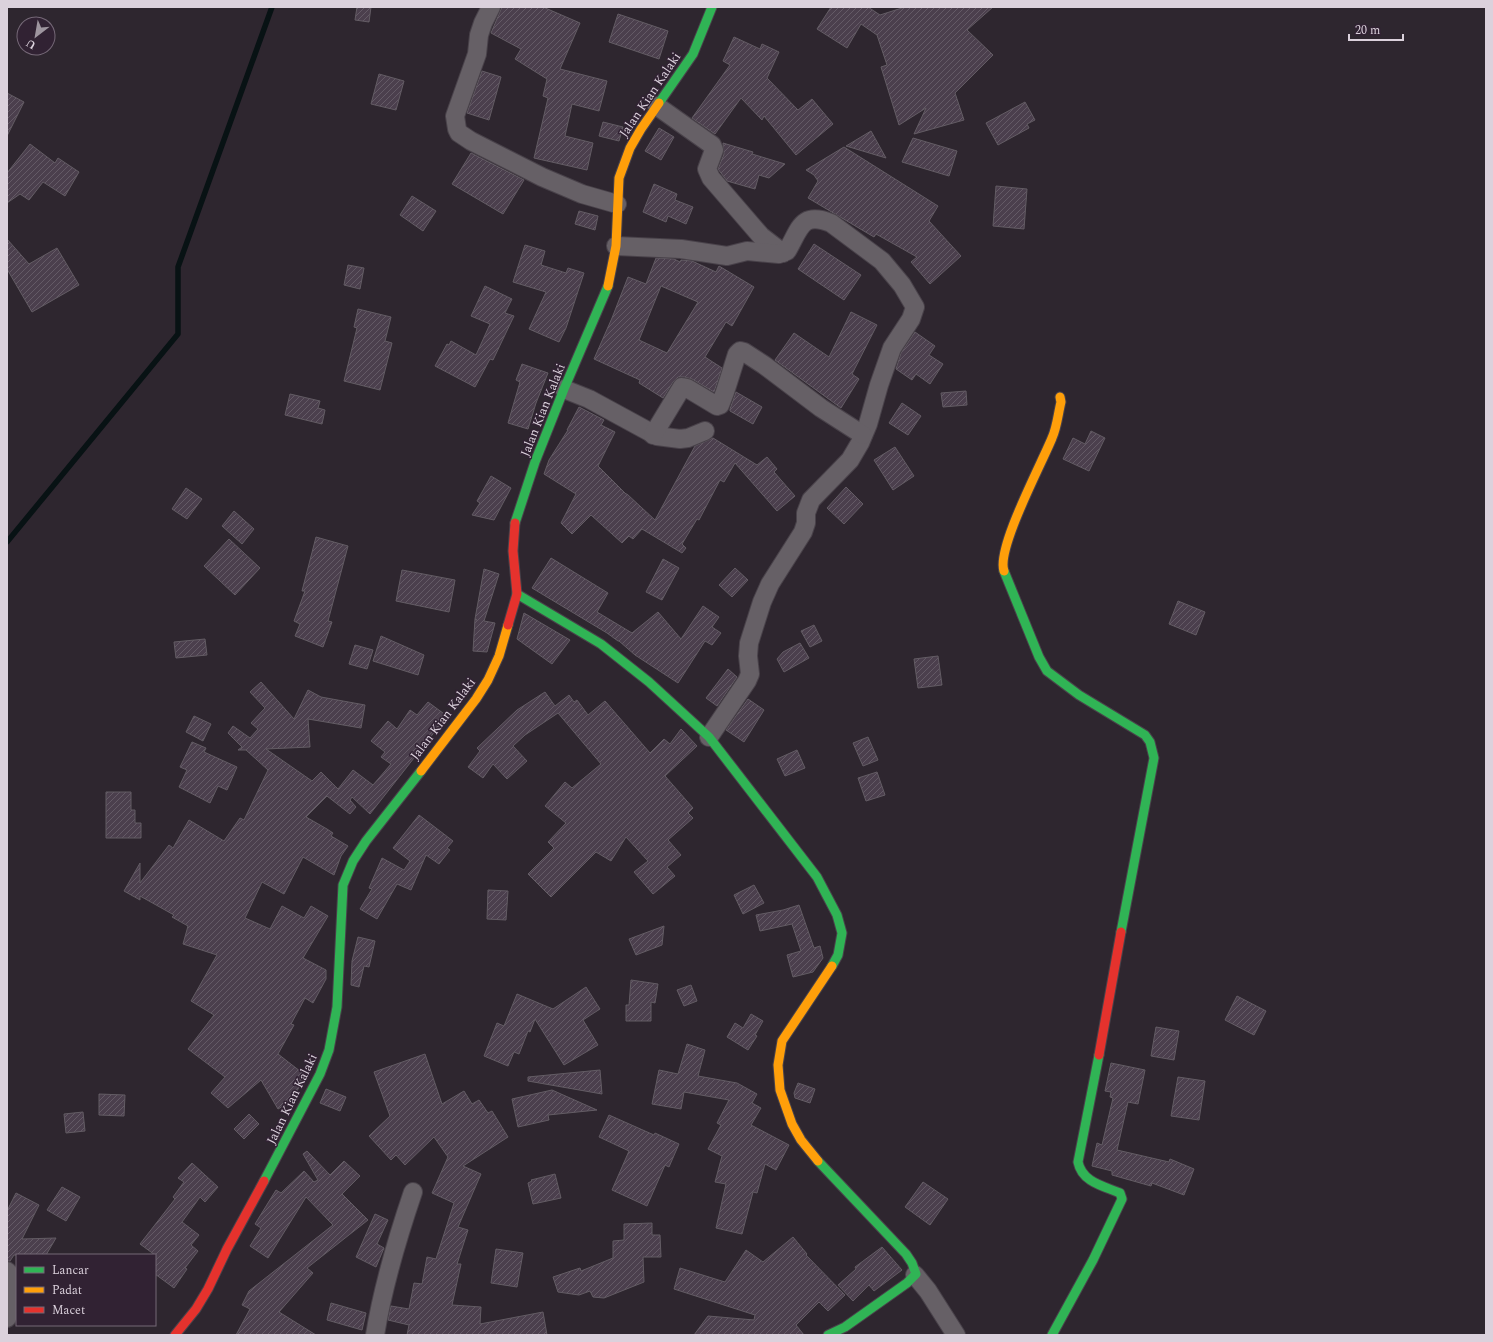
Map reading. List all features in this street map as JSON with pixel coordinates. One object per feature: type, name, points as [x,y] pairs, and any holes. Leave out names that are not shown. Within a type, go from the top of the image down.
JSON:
[{"type":"street","points":[[491,7],[479,35],[477,54],[455,116],[459,133],[470,141],[542,177],[582,194],[617,204]]},
{"type":"street","name":"Jalan Kian Kalaki","points":[[175,1335],[196,1309],[208,1289],[320,1074],[329,1050],[336,1007],[343,885],[353,861],[370,835],[476,700],[488,680],[499,656],[517,594],[513,551],[515,522],[535,462],[564,389],[604,298],[616,246],[619,178],[624,162],[638,135],[693,54],[712,7]]},
{"type":"street","points":[[657,106],[712,145],[714,150],[707,169],[711,178],[761,236],[783,253]]},
{"type":"street","points":[[616,246],[681,249],[727,256],[747,251],[783,253],[787,251],[803,222],[809,219],[822,219],[831,223],[882,261],[902,285],[915,307],[911,319],[892,348],[860,443],[850,460],[817,494],[808,507],[803,532],[770,584],[755,621],[749,643],[748,656],[750,674],[747,681],[709,737]]},
{"type":"street","points":[[653,435],[682,387],[687,388],[717,406],[720,405],[737,354],[740,351],[754,359],[821,408],[863,435]]},
{"type":"street","points":[[564,389],[589,399],[653,435],[665,438],[680,439],[688,438],[705,431]]},
{"type":"street","points":[[1052,1335],[1093,1260],[1122,1199],[1120,1193],[1086,1179],[1078,1169],[1078,1162],[1102,1042],[1154,758],[1150,742],[1145,735],[1079,695],[1047,671],[1039,657],[1003,569],[1003,560],[1007,541],[1053,436],[1061,402],[1060,396]]},
{"type":"street","points":[[517,594],[601,644],[649,682],[697,725],[709,737],[817,877],[836,915],[842,934],[838,955],[834,963],[782,1041],[779,1052],[780,1086],[788,1116],[798,1136],[810,1151],[913,1263],[915,1275],[928,1291],[956,1335]]},
{"type":"street","points":[[375,1335],[381,1301],[396,1244],[413,1192]]},
{"type":"street","points":[[7,1271],[14,1284],[7,1318]]},
{"type":"street","points":[[828,1335],[845,1327],[901,1287],[915,1275]]},
{"type":"building","points":[[357,7],[371,7],[369,22],[355,20]]},
{"type":"building","points":[[502,7],[543,7],[580,23],[560,69],[607,81],[599,111],[572,104],[565,136],[593,143],[587,170],[534,158],[548,98],[543,96],[547,79],[515,59],[521,49],[491,33]]},
{"type":"building","points":[[831,7],[868,7],[880,15],[905,7],[993,7],[967,30],[993,55],[955,93],[964,120],[914,134],[926,108],[899,125],[881,67],[887,65],[877,35],[861,24],[847,48],[817,29]]},
{"type":"building","points":[[618,14],[668,31],[659,59],[609,42]]},
{"type":"building","points":[[734,37],[760,49],[762,44],[779,52],[767,78],[798,110],[812,99],[833,124],[796,155],[764,116],[762,120],[741,98],[715,134],[692,118],[730,65],[723,61]]},
{"type":"building","points":[[482,71],[501,77],[489,120],[467,113]]},
{"type":"building","points":[[379,74],[404,81],[396,110],[371,104]]},
{"type":"building","points":[[7,93],[24,102],[7,136]]},
{"type":"building","points":[[1025,102],[1035,120],[1027,124],[1029,128],[998,145],[986,123]]},
{"type":"building","points":[[603,122],[623,127],[619,141],[599,136]]},
{"type":"building","points":[[659,128],[674,137],[661,160],[645,151]]},
{"type":"building","points":[[871,131],[886,158],[846,146]]},
{"type":"building","points":[[913,138],[957,151],[949,176],[902,162]]},
{"type":"building","points":[[723,143],[785,164],[769,178],[759,175],[755,189],[727,181],[718,169],[724,154]]},
{"type":"building","points":[[30,144],[55,163],[58,158],[79,172],[65,196],[43,182],[29,200],[20,194],[7,203],[7,173]]},
{"type":"building","points":[[844,147],[938,206],[929,221],[961,256],[930,284],[911,262],[917,257],[876,234],[874,237],[808,198],[818,181],[814,175],[806,170]]},
{"type":"building","points":[[471,153],[524,180],[503,214],[452,184]]},
{"type":"building","points":[[654,184],[677,194],[675,200],[693,207],[686,224],[668,216],[666,222],[643,212]]},
{"type":"building","points":[[996,186],[1027,189],[1024,229],[993,226]]},
{"type":"building","points":[[412,196],[436,211],[423,231],[400,215]]},
{"type":"building","points":[[579,211],[598,216],[595,230],[575,224]]},
{"type":"building","points":[[7,239],[29,264],[57,248],[79,285],[32,312],[7,269]]},
{"type":"building","points":[[814,244],[861,275],[844,300],[798,269]]},
{"type":"building","points":[[525,245],[545,251],[541,265],[566,273],[568,268],[584,273],[566,328],[559,342],[529,329],[546,292],[513,282]]},
{"type":"building","points":[[656,258],[674,259],[680,262],[681,260],[692,261],[716,272],[719,266],[754,287],[732,326],[726,322],[705,357],[722,368],[714,392],[692,379],[678,377],[663,398],[639,383],[640,380],[594,359],[628,277],[646,284]],"holes":[[[661,286],[698,302],[667,353],[639,340]]]},
{"type":"building","points":[[348,265],[364,268],[360,289],[344,285]]},
{"type":"building","points":[[485,286],[512,299],[505,313],[514,316],[493,360],[490,359],[475,387],[435,366],[447,344],[449,345],[451,341],[476,355],[490,324],[471,316]]},
{"type":"building","points":[[358,309],[391,317],[385,341],[392,343],[380,390],[344,381],[357,328],[354,327]]},
{"type":"building","points":[[851,312],[877,325],[852,374],[859,379],[841,408],[775,360],[794,333],[829,357]]},
{"type":"building","points":[[915,332],[935,346],[929,355],[943,364],[930,384],[916,374],[912,380],[896,369],[901,353]]},
{"type":"building","points":[[522,364],[548,373],[536,403],[528,429],[508,423],[520,382],[516,380]]},
{"type":"building","points":[[966,391],[967,405],[943,407],[941,393]]},
{"type":"building","points":[[736,392],[762,407],[753,424],[730,411]]},
{"type":"building","points":[[290,394],[320,401],[318,408],[325,410],[322,424],[285,415]]},
{"type":"building","points":[[902,403],[921,416],[908,435],[889,423]]},
{"type":"building","points":[[579,407],[604,420],[601,425],[615,432],[598,466],[655,520],[695,446],[713,438],[757,465],[767,457],[777,469],[774,472],[795,496],[777,511],[735,463],[724,482],[720,480],[699,520],[697,519],[682,544],[686,548],[682,553],[642,529],[633,539],[629,536],[622,543],[591,515],[572,534],[561,523],[576,494],[544,474],[549,460],[568,430]]},
{"type":"building","points":[[1091,431],[1105,438],[1089,471],[1063,459],[1073,438],[1085,444]]},
{"type":"building","points":[[895,447],[914,476],[893,490],[874,460]]},
{"type":"building","points":[[491,476],[511,488],[494,520],[472,515],[480,503],[477,501]]},
{"type":"building","points":[[846,487],[863,504],[844,524],[827,508]]},
{"type":"building","points":[[186,488],[202,499],[187,519],[172,509]]},
{"type":"building","points":[[234,511],[254,529],[242,544],[222,526]]},
{"type":"building","points":[[316,537],[348,546],[328,621],[332,622],[323,647],[295,636],[300,624],[294,621],[305,591],[302,591]]},
{"type":"building","points":[[229,539],[260,568],[235,595],[204,566]]},
{"type":"building","points":[[551,558],[608,593],[597,612],[632,633],[658,612],[681,639],[703,606],[719,617],[712,627],[721,633],[712,645],[705,641],[678,683],[635,655],[607,633],[532,588]]},
{"type":"building","points":[[663,559],[679,568],[662,600],[646,592]]},
{"type":"building","points":[[735,568],[748,580],[732,597],[719,585]]},
{"type":"building","points":[[484,569],[499,574],[484,621],[495,623],[487,652],[473,651],[475,619]]},
{"type":"building","points":[[402,570],[455,580],[449,612],[396,601]]},
{"type":"building","points":[[1178,601],[1205,612],[1196,635],[1169,624]]},
{"type":"building","points":[[524,613],[570,640],[552,664],[517,639]]},
{"type":"building","points":[[814,625],[822,641],[810,647],[801,631]]},
{"type":"building","points":[[381,636],[424,655],[418,675],[373,661]]},
{"type":"building","points":[[205,639],[207,655],[176,658],[174,642]]},
{"type":"building","points":[[800,643],[809,658],[784,672],[777,659],[783,652]]},
{"type":"building","points":[[355,645],[373,650],[367,669],[349,664]]},
{"type":"building","points":[[938,656],[942,685],[918,688],[914,659]]},
{"type":"building","points":[[728,669],[737,677],[717,706],[706,698]]},
{"type":"building","points":[[261,682],[294,719],[308,690],[321,697],[365,705],[361,728],[308,719],[310,747],[266,749],[312,781],[321,772],[338,789],[353,770],[373,785],[391,764],[381,757],[385,752],[371,741],[388,721],[397,729],[410,710],[417,715],[428,702],[447,716],[370,814],[352,797],[350,800],[356,807],[350,814],[327,796],[306,817],[333,833],[331,836],[348,846],[341,856],[334,875],[303,857],[284,894],[262,882],[245,918],[270,929],[282,906],[304,918],[311,906],[328,916],[303,958],[326,970],[326,979],[313,1003],[305,998],[291,1024],[294,1025],[278,1054],[305,1075],[292,1101],[278,1109],[261,1080],[228,1108],[211,1093],[225,1077],[188,1049],[214,1015],[191,1001],[217,955],[183,944],[188,926],[172,917],[174,915],[140,896],[140,900],[124,891],[140,863],[140,883],[169,845],[173,848],[189,820],[224,841],[240,818],[244,820],[268,770],[246,750],[238,750],[242,747],[228,733],[233,726],[250,738],[258,729],[251,723],[265,708],[250,692]]},
{"type":"building","points":[[545,692],[555,706],[569,695],[574,702],[577,700],[588,715],[605,701],[650,753],[664,739],[670,744],[681,729],[697,746],[665,776],[693,808],[688,813],[693,818],[668,840],[681,855],[667,867],[675,876],[653,894],[634,872],[648,861],[626,837],[611,861],[596,852],[551,897],[528,874],[554,848],[548,842],[566,823],[545,806],[565,782],[572,788],[601,764],[558,713],[525,735],[513,746],[527,761],[507,779],[493,764],[483,778],[468,767],[480,751],[477,748],[517,710]]},
{"type":"building","points":[[748,699],[764,710],[744,742],[726,730]]},
{"type":"building","points":[[194,716],[211,724],[203,741],[186,732]]},
{"type":"building","points":[[868,737],[878,760],[863,766],[853,743]]},
{"type":"building","points":[[192,742],[206,748],[204,752],[237,767],[227,790],[218,786],[210,803],[179,787],[187,770],[180,767]]},
{"type":"building","points":[[797,750],[805,768],[785,776],[777,759]]},
{"type":"building","points":[[877,772],[885,795],[866,801],[858,778]]},
{"type":"building","points":[[106,792],[131,792],[131,810],[135,810],[135,823],[141,823],[141,838],[106,838]]},
{"type":"building","points":[[419,815],[453,841],[447,848],[450,850],[439,864],[426,855],[411,890],[397,884],[377,919],[360,909],[372,889],[369,888],[382,858],[404,870],[410,861],[393,848]]},
{"type":"building","points":[[754,885],[764,903],[743,914],[734,895]]},
{"type":"building","points":[[488,890],[508,891],[506,920],[487,919]]},
{"type":"building","points":[[799,905],[814,948],[820,946],[823,958],[813,972],[793,977],[787,955],[801,951],[792,924],[760,931],[756,915],[783,910]]},
{"type":"building","points":[[664,926],[662,945],[636,955],[629,939]]},
{"type":"building","points":[[358,937],[375,941],[369,967],[364,966],[359,987],[351,985],[352,961]]},
{"type":"building","points":[[631,980],[658,984],[655,1003],[651,1002],[651,1021],[626,1021],[626,1005],[629,1005]]},
{"type":"building","points":[[691,985],[697,1001],[684,1006],[677,990]]},
{"type":"building","points":[[586,987],[600,1009],[583,1020],[598,1045],[564,1065],[535,1019],[530,1032],[528,1031],[519,1054],[514,1052],[508,1066],[484,1056],[497,1023],[504,1026],[517,994],[553,1009]]},
{"type":"building","points":[[1237,996],[1266,1011],[1254,1035],[1225,1020]]},
{"type":"building","points":[[751,1014],[763,1021],[755,1035],[757,1036],[748,1050],[727,1037],[735,1023],[743,1028]]},
{"type":"building","points":[[1156,1027],[1179,1031],[1174,1060],[1151,1056]]},
{"type":"building","points":[[687,1044],[705,1050],[698,1076],[737,1083],[757,1094],[752,1103],[761,1108],[751,1125],[789,1145],[776,1170],[765,1164],[757,1193],[753,1192],[742,1234],[716,1228],[726,1184],[715,1182],[722,1156],[708,1149],[721,1125],[717,1123],[729,1100],[684,1092],[681,1109],[652,1104],[659,1070],[678,1074]]},
{"type":"building","points":[[425,1054],[442,1104],[464,1091],[472,1104],[479,1100],[488,1113],[492,1111],[508,1137],[463,1166],[481,1174],[458,1227],[468,1230],[457,1264],[461,1264],[452,1305],[481,1307],[480,1324],[543,1312],[547,1335],[407,1335],[409,1325],[388,1320],[391,1306],[409,1309],[414,1283],[422,1284],[427,1257],[436,1259],[454,1203],[432,1193],[448,1157],[434,1137],[405,1165],[396,1155],[391,1160],[369,1136],[390,1116],[374,1072]]},
{"type":"building","points":[[1111,1063],[1145,1070],[1138,1104],[1128,1102],[1117,1150],[1169,1162],[1170,1159],[1194,1169],[1184,1195],[1152,1183],[1151,1186],[1112,1175],[1112,1171],[1092,1166],[1097,1143],[1102,1145],[1113,1098],[1110,1097],[1111,1092],[1105,1091]]},
{"type":"building","points":[[600,1070],[602,1094],[528,1081],[528,1077]]},
{"type":"building","points":[[1178,1077],[1205,1081],[1199,1120],[1171,1116]]},
{"type":"building","points":[[798,1083],[815,1089],[810,1103],[795,1098],[794,1093]]},
{"type":"building","points":[[326,1089],[346,1097],[340,1111],[320,1103]]},
{"type":"building","points":[[552,1090],[597,1110],[548,1115],[549,1120],[518,1127],[512,1099]]},
{"type":"building","points":[[99,1094],[125,1095],[124,1116],[99,1115]]},
{"type":"building","points":[[83,1112],[85,1131],[66,1133],[64,1114]]},
{"type":"building","points":[[249,1114],[259,1124],[244,1139],[234,1129]]},
{"type":"building","points":[[609,1115],[654,1135],[655,1133],[679,1144],[669,1167],[665,1165],[647,1206],[612,1190],[629,1151],[599,1137]]},
{"type":"building","points":[[307,1151],[330,1175],[344,1161],[360,1176],[342,1194],[368,1220],[307,1268],[313,1273],[279,1312],[316,1335],[236,1335],[250,1309],[242,1305],[249,1291],[333,1225],[306,1197],[268,1258],[250,1246],[261,1228],[255,1224],[276,1190],[281,1193],[304,1171],[314,1182],[318,1180],[303,1154]]},
{"type":"building","points":[[192,1163],[218,1187],[205,1202],[200,1197],[182,1222],[199,1235],[191,1245],[198,1251],[185,1268],[187,1269],[174,1288],[156,1275],[156,1254],[154,1254],[140,1244],[175,1199],[173,1197],[184,1182],[178,1178]]},
{"type":"building","points":[[555,1174],[561,1198],[533,1204],[528,1183],[532,1181],[531,1180]]},
{"type":"building","points":[[923,1182],[948,1199],[930,1225],[905,1207]]},
{"type":"building","points":[[62,1187],[80,1197],[66,1221],[47,1210]]},
{"type":"building","points":[[16,1193],[39,1205],[22,1239],[56,1238],[47,1254],[16,1254],[10,1261],[7,1261],[7,1211]]},
{"type":"building","points":[[375,1214],[388,1220],[377,1244],[384,1248],[376,1267],[356,1257]]},
{"type":"building","points":[[652,1223],[652,1235],[660,1235],[661,1257],[643,1257],[644,1282],[604,1298],[593,1297],[590,1291],[579,1295],[558,1292],[553,1277],[580,1268],[581,1271],[613,1258],[613,1241],[624,1240],[624,1224]]},
{"type":"building","points":[[793,1237],[807,1254],[806,1255],[845,1295],[828,1311],[819,1302],[796,1325],[804,1335],[694,1335],[708,1316],[754,1320],[755,1315],[674,1289],[680,1268],[725,1282],[746,1250],[763,1262]]},
{"type":"building","points":[[882,1247],[902,1270],[874,1291],[869,1285],[853,1301],[838,1285],[856,1269],[855,1267]]},
{"type":"building","points":[[496,1249],[523,1253],[517,1287],[491,1283]]},
{"type":"building","points":[[331,1303],[366,1313],[362,1330],[327,1320]]},
{"type":"waterway","points":[[7,542],[178,334],[178,267],[272,7]]},
{"type":"traffic: fast","points":[[659,103],[693,54],[712,7]]},
{"type":"traffic: fast","points":[[515,523],[535,462],[608,286]]},
{"type":"traffic: fast","points":[[1004,571],[1039,657],[1047,671],[1079,695],[1145,735],[1150,742],[1154,758],[1121,932]]},
{"type":"traffic: fast","points":[[517,594],[601,644],[649,682],[709,737],[817,877],[837,915],[842,933],[838,955],[832,966]]},
{"type":"traffic: fast","points":[[264,1181],[320,1074],[329,1050],[337,1007],[343,885],[353,861],[366,841],[421,771]]},
{"type":"traffic: fast","points":[[1052,1335],[1093,1260],[1122,1199],[1120,1193],[1089,1179],[1080,1169],[1078,1162],[1099,1055]]},
{"type":"traffic: fast","points":[[818,1161],[906,1254],[912,1263],[916,1274],[907,1283],[845,1327],[828,1335]]},
{"type":"traffic: slow","points":[[608,286],[616,246],[619,178],[630,148],[659,103]]},
{"type":"traffic: slow","points":[[1004,571],[1003,560],[1013,526],[1054,434],[1061,402],[1060,397]]},
{"type":"traffic: slow","points":[[421,771],[476,699],[488,680],[499,656],[508,625]]},
{"type":"traffic: slow","points":[[818,1161],[801,1140],[792,1124],[780,1090],[778,1065],[782,1041],[832,966]]},
{"type":"traffic: jam","points":[[508,625],[517,594],[513,551],[515,523]]},
{"type":"traffic: jam","points":[[1099,1055],[1121,932]]},
{"type":"traffic: jam","points":[[175,1335],[196,1309],[208,1289],[227,1249],[264,1181]]}]
